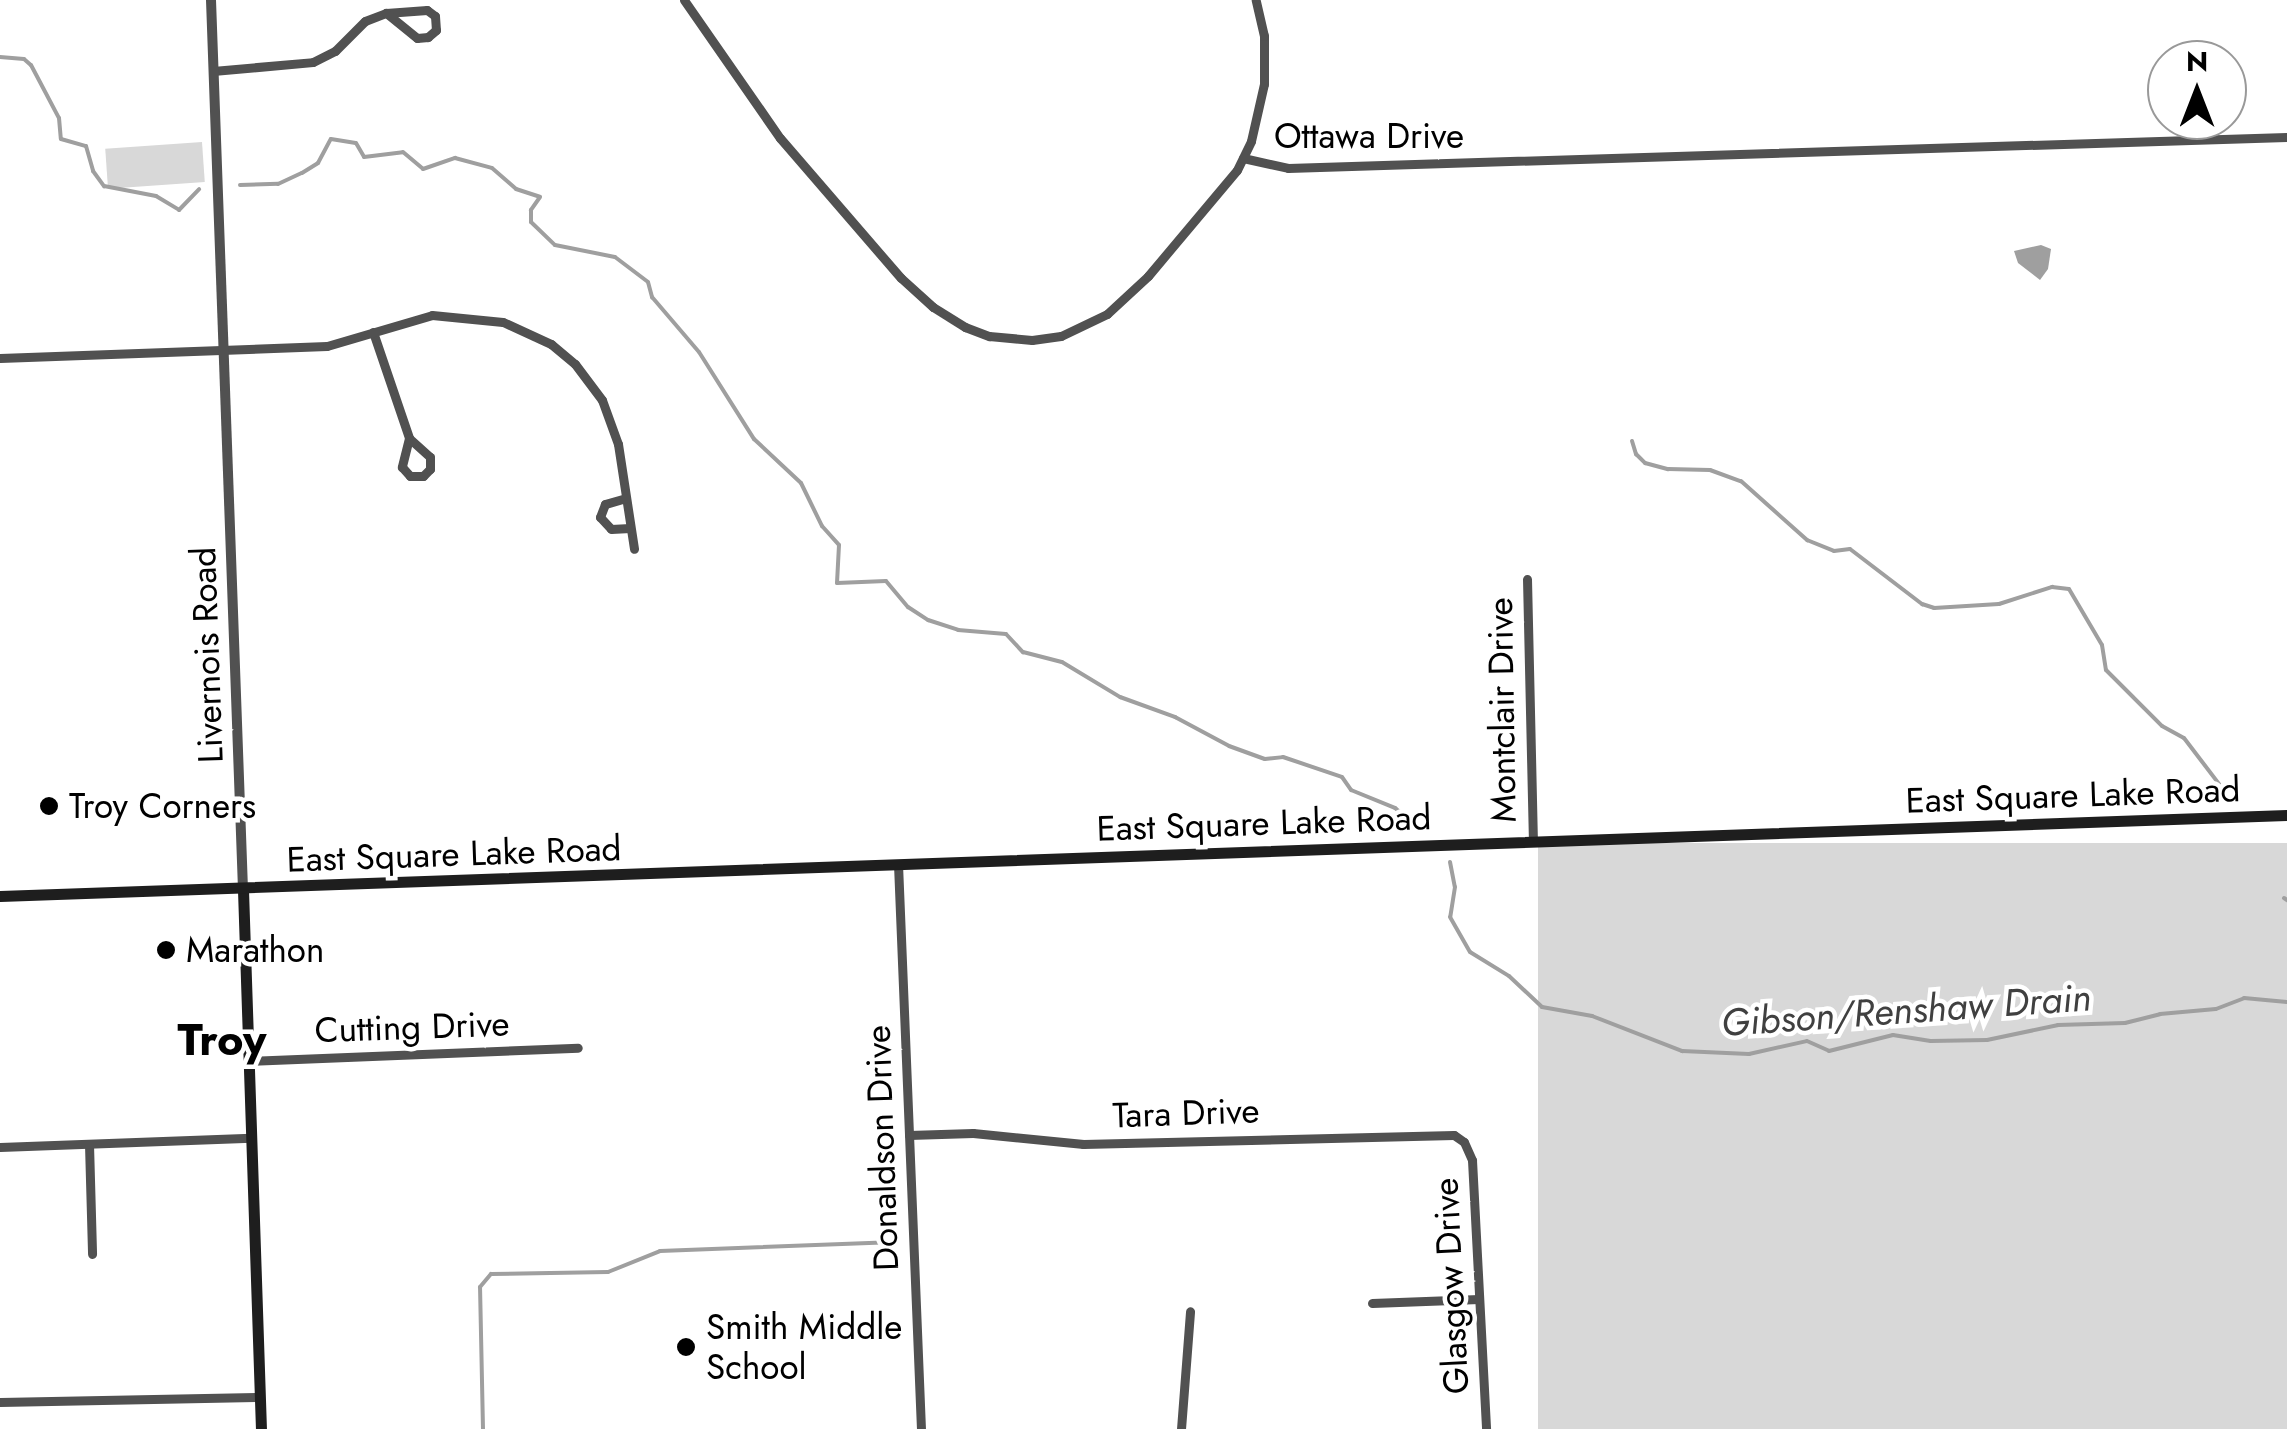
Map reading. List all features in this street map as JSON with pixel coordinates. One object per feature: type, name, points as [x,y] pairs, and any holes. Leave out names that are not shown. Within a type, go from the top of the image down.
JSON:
[{"type":"main road","name":"East Square Lake Road","points":[[0,896],[2287,814]]},
{"type":"main road","name":"Livernois Road","points":[[242,890],[261,1429]]},
{"type":"street","name":"Livernois Road","points":[[211,0],[242,890]]},
{"type":"street","name":"Ottawa Drive","points":[[684,0],[768,122],[891,268],[950,319],[989,336],[1048,338],[1078,330],[1107,314],[1170,252],[1243,158],[1288,168],[2287,137]]},
{"type":"street","points":[[1243,158],[1264,84],[1264,36],[1256,0]]},
{"type":"street","points":[[213,70],[320,59],[365,21],[386,13],[427,10],[435,16],[436,30],[428,38],[417,38],[386,13]]},
{"type":"street","points":[[0,358],[326,346],[418,316],[503,322],[551,344],[575,364],[602,400],[616,435],[634,549]]},
{"type":"street","points":[[373,332],[409,438]]},
{"type":"street","points":[[626,498],[605,504],[600,517],[610,530],[630,528]]},
{"type":"street","name":"Montclair Drive","points":[[1527,580],[1532,840]]},
{"type":"street","name":"Donaldson Drive","points":[[898,864],[921,1429]]},
{"type":"street","name":"Cutting Drive","points":[[249,1062],[578,1048]]},
{"type":"street","name":"Tara Drive","points":[[909,1134],[973,1133],[1082,1144],[1441,1133],[1464,1142]]},
{"type":"street","points":[[0,1147],[252,1138]]},
{"type":"street","name":"Glasgow Drive","points":[[1464,1142],[1472,1160],[1486,1429]]},
{"type":"street","points":[[89,1144],[92,1254]]},
{"type":"street","points":[[1372,1303],[1479,1298]]},
{"type":"street","points":[[1181,1429],[1189,1368],[1190,1312]]},
{"type":"street","points":[[0,1402],[260,1397]]},
{"type":"shaded area","points":[[202,142],[205,182],[108,189],[105,149]]},
{"type":"shaded area","points":[[2041,245],[2051,249],[2048,269],[2040,280],[2018,263],[2014,251]]},
{"type":"shaded area","points":[[1538,843],[2287,843],[2287,1429],[1538,1429]]},
{"type":"waterway","name":"Gibson/Renshaw Drain","points":[[0,57],[24,59],[31,65],[59,118],[61,139],[86,146],[93,171],[104,186],[156,196],[179,210],[199,189]]},
{"type":"waterway","name":"Gibson/Renshaw Drain","points":[[240,185],[278,184],[302,173],[318,163],[331,139],[356,143],[364,157],[403,152],[423,169],[455,158],[492,168],[516,189],[540,197],[531,210],[531,222],[555,245],[615,257],[648,282],[652,297],[699,352],[754,439],[801,483],[822,526],[839,545],[837,583],[886,581],[908,607],[928,620],[958,630],[1006,634],[1023,652],[1062,662],[1120,697],[1175,717],[1229,746],[1265,759],[1283,757],[1342,777],[1351,790],[1395,808],[1417,826]]},
{"type":"waterway","points":[[1632,441],[1636,454],[1645,463],[1668,469],[1710,470],[1741,481],[1807,540],[1834,551],[1850,549],[1922,604],[1934,608],[1999,604],[2052,587],[2069,589],[2102,645],[2106,670],[2162,726],[2184,738],[2219,784]]},
{"type":"waterway","name":"Gibson/Renshaw Drain","points":[[1450,862],[1455,887],[1450,917],[1470,952],[1509,976],[1542,1007],[1592,1016],[1682,1051],[1749,1054],[1807,1041],[1829,1051],[1893,1035],[1931,1041],[1987,1040],[2058,1025],[2125,1023],[2160,1014],[2216,1009],[2244,998],[2287,1002]]},
{"type":"waterway","points":[[483,1429],[480,1287],[491,1274],[608,1272],[660,1251],[896,1242]]},
{"type":"place","name":"Troy Corners","points":[[49,806]]},
{"type":"place","name":"Marathon","points":[[166,950]]},
{"type":"place","name":"Smith Middle School","points":[[686,1347]]},
{"type":"district","name":"Troy","points":[[222,1040]]}]
